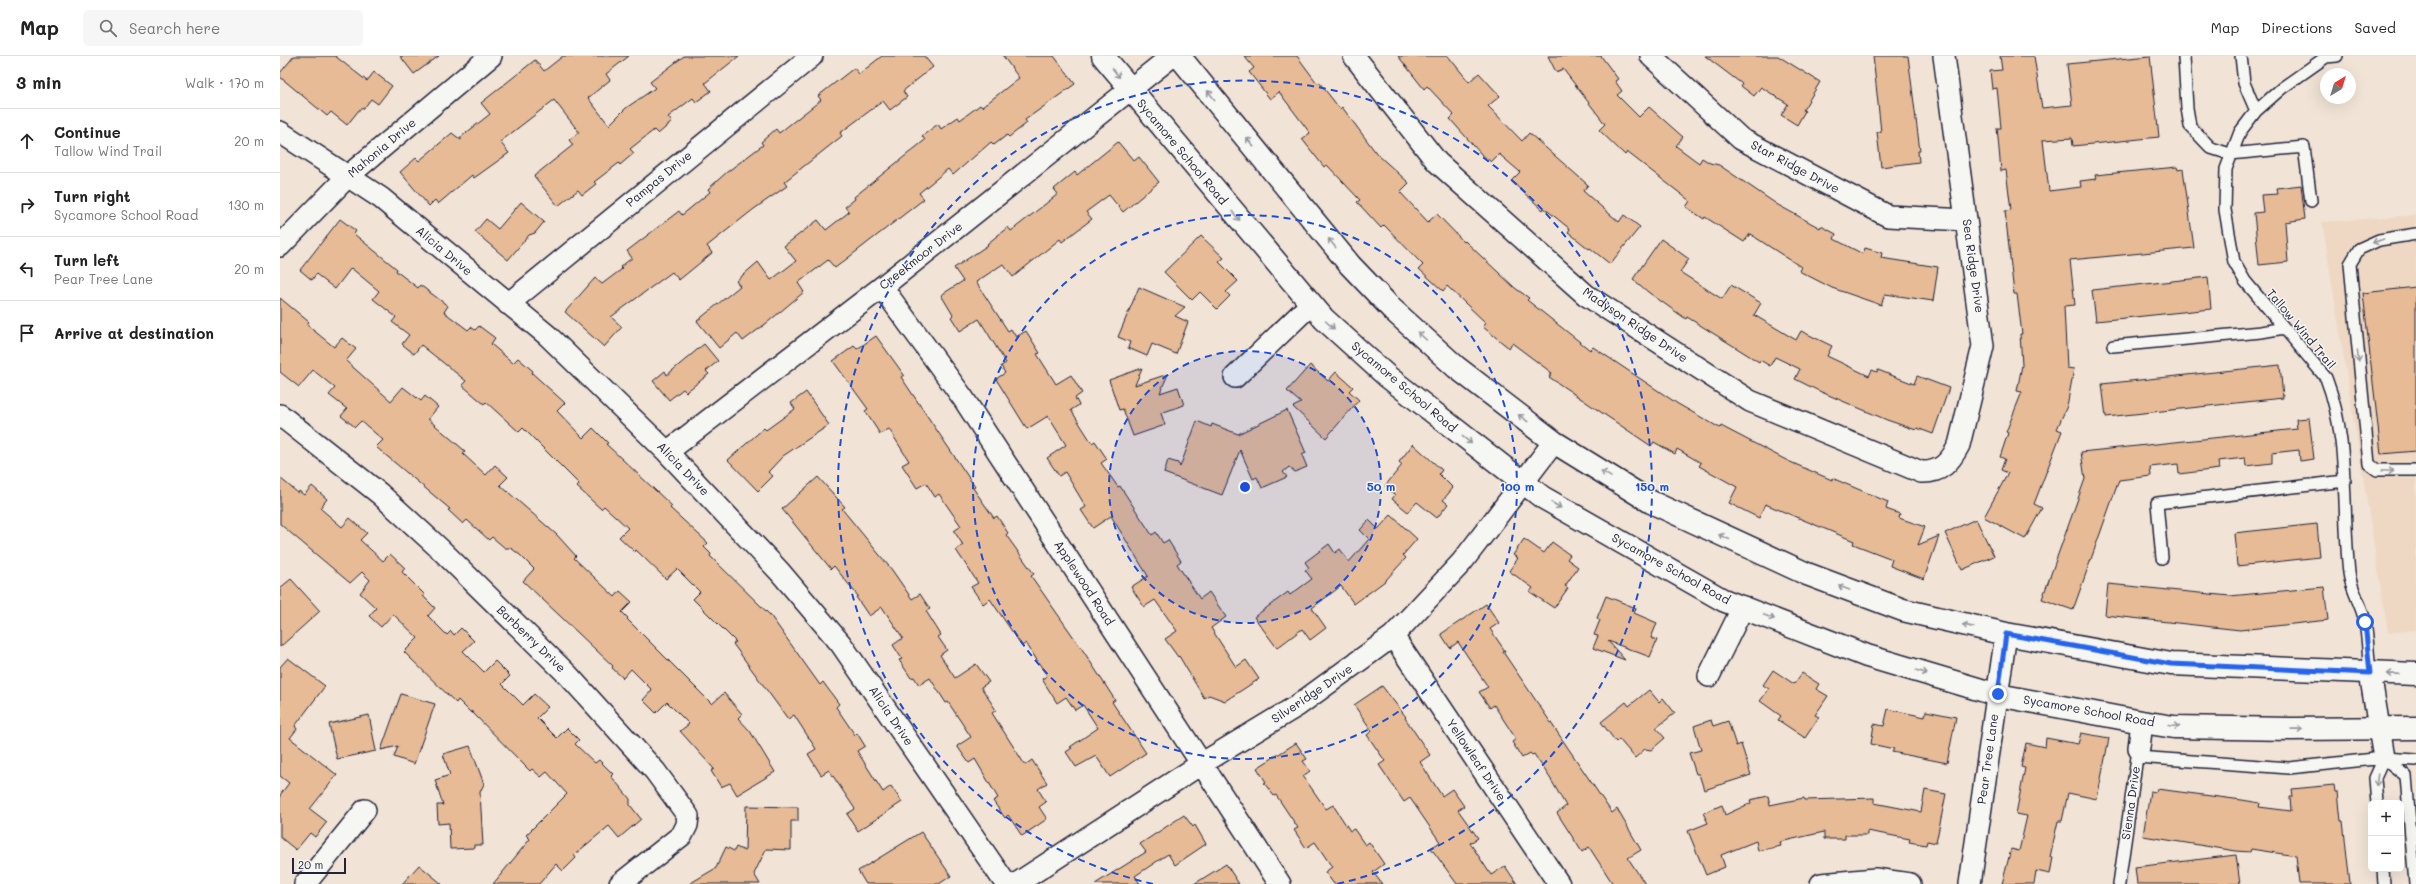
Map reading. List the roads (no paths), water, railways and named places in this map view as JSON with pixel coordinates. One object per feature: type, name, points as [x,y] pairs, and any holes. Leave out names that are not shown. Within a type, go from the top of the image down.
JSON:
[{"type":"main road","name":"Sycamore School Road","points":[[1103,56],[1130,90],[1324,319],[1388,377],[1523,484],[1542,497],[1723,600],[1866,656],[1998,694],[2142,722],[2174,727],[2290,729],[2416,728]]},
{"type":"main road","points":[[1179,56],[1350,265],[1393,310],[1456,367],[1554,442],[1651,502],[1768,558],[1903,610],[2006,634],[2171,664],[2416,674]]},
{"type":"street","name":"Mahonia Drive","points":[[280,246],[288,236],[348,176],[491,56]]},
{"type":"street","name":"Pampas Drive","points":[[508,304],[812,56]]},
{"type":"street","name":"Creekmoor Drive","points":[[667,452],[882,287],[1172,56]]},
{"type":"street","name":"Madyson Ridge Drive","points":[[1354,56],[1437,162],[1586,295],[1750,401],[1921,472],[1932,473],[1941,468]]},
{"type":"street","name":"Star Ridge Drive","points":[[1651,56],[1741,139],[1888,216],[1966,220]]},
{"type":"street","name":"Sea Ridge Drive","points":[[1941,468],[1951,459],[1959,445],[1983,346],[1944,56]]},
{"type":"street","name":"Alicia Drive","points":[[280,132],[381,198],[547,335],[667,452],[780,572],[841,644],[1006,884]]},
{"type":"street","name":"Applewood Road","points":[[882,287],[963,398],[1280,884]]},
{"type":"street","points":[[1235,377],[1311,304]]},
{"type":"street","name":"Barberry Drive","points":[[280,415],[380,494],[456,564],[568,675],[655,771],[688,816],[687,825],[682,835],[620,884]]},
{"type":"street","name":"Silveridge Drive","points":[[1016,884],[1201,764],[1297,706],[1393,636],[1462,562],[1554,442]]},
{"type":"street","points":[[1709,676],[1743,607]]},
{"type":"street","name":"Pear Tree Lane","points":[[1970,884],[2006,634]]},
{"type":"street","name":"Yellowleaf Drive","points":[[1393,636],[1559,884]]},
{"type":"street","points":[[2370,673],[2384,758]]},
{"type":"street","name":"Sienna Drive","points":[[2138,752],[2142,722]]},
{"type":"street","points":[[305,884],[365,810]]},
{"type":"street","points":[[1821,884],[1875,879],[1910,884]]},
{"type":"lane","points":[[2241,56],[2244,83],[2256,111]]},
{"type":"lane","name":"Tallow Wind Trail","points":[[2337,56],[2326,57],[2282,88],[2256,111],[2240,132],[2230,154],[2226,169],[2225,210],[2234,262],[2245,281],[2326,378],[2328,384],[2339,423],[2345,481],[2349,575],[2365,622],[2370,673]]},
{"type":"lane","points":[[2184,57],[2187,108],[2190,126],[2211,148],[2230,154],[2304,147],[2311,201]]},
{"type":"lane","points":[[2416,234],[2379,240],[2359,250],[2350,264],[2369,464],[2377,470],[2416,470]]},
{"type":"lane","points":[[2113,346],[2261,332],[2284,328]]},
{"type":"lane","points":[[2162,558],[2157,503],[2345,481]]},
{"type":"lane","points":[[2138,752],[2289,768],[2384,758],[2416,760]]},
{"type":"lane","name":"Sienna Drive","points":[[2119,884],[2138,752]]},
{"type":"lane","points":[[2377,800],[2375,778],[2384,758]]},
{"type":"lane","points":[[2384,758],[2406,776],[2415,884]]},
{"type":"lane","points":[[2382,872],[2384,884]]}]
